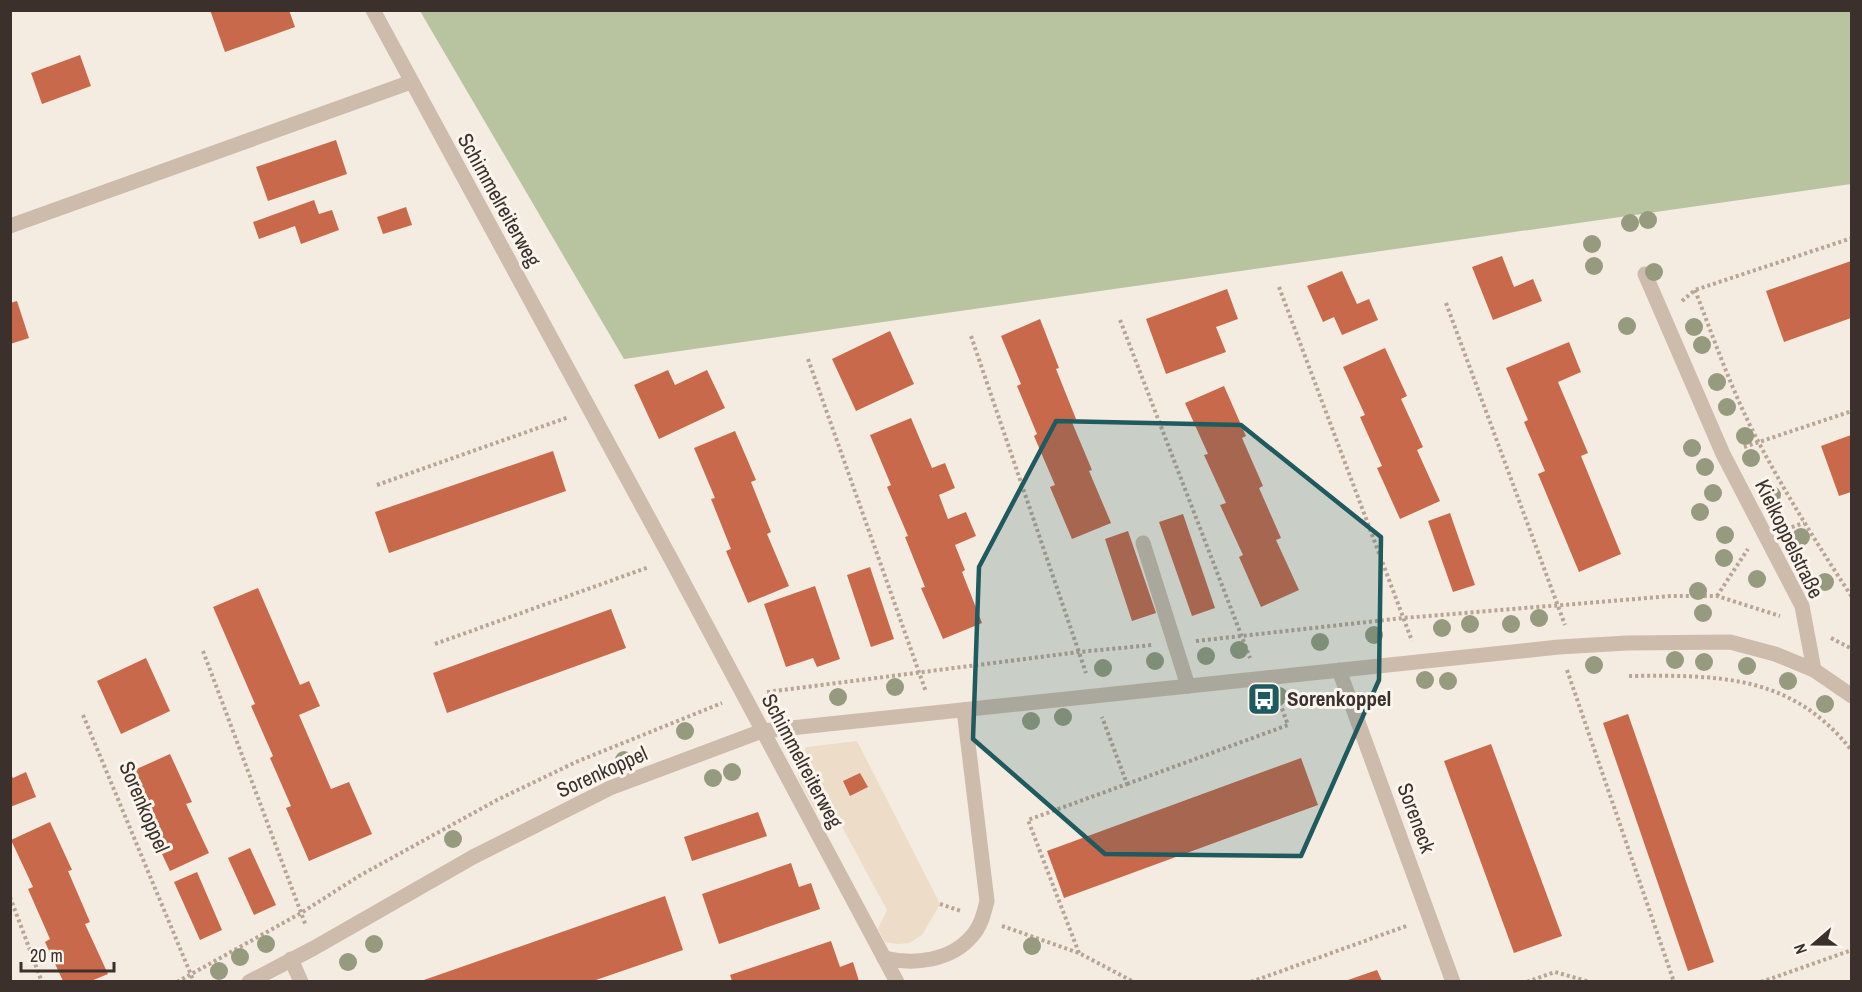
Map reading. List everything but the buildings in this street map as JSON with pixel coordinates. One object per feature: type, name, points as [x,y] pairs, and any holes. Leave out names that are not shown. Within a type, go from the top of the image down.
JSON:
[{"type":"street","name":"Schimmelreiterweg","points":[[373,10],[897,981]]},
{"type":"street","points":[[10,226],[411,82]]},
{"type":"street","name":"Kielkoppelstraße","points":[[1645,274],[1723,454],[1802,606],[1814,670]]},
{"type":"street","points":[[1143,543],[1188,686]]},
{"type":"street","name":"Sorenkoppel","points":[[249,981],[314,948],[472,858],[609,788],[762,731],[1566,646],[1730,642],[1775,654],[1814,670]]},
{"type":"street","name":"Soreneck","points":[[1339,670],[1453,981]]},
{"type":"street","points":[[1814,670],[1851,696]]},
{"type":"street","points":[[884,958],[903,961],[936,958],[956,948],[972,936],[982,919],[987,901],[964,710]]},
{"type":"street","points":[[291,959],[301,981]]},
{"type":"path","points":[[1664,316],[1695,290],[1851,238]]},
{"type":"path","points":[[1280,287],[1419,662]]},
{"type":"path","points":[[1695,290],[1727,374],[1759,442],[1810,534],[1851,597]]},
{"type":"path","points":[[1446,303],[1566,646],[1674,981]]},
{"type":"path","points":[[1078,953],[1028,820],[1288,725],[1264,678],[1120,320]]},
{"type":"path","points":[[971,336],[1094,696],[1127,784]]},
{"type":"path","points":[[808,359],[933,713]]},
{"type":"path","points":[[377,485],[590,410]]},
{"type":"path","points":[[1723,454],[1851,411]]},
{"type":"path","points":[[435,644],[671,560]]},
{"type":"path","points":[[203,651],[314,948]]},
{"type":"path","points":[[1629,676],[1714,677],[1748,682],[1772,689],[1801,704],[1822,720],[1851,751]]},
{"type":"path","name":"Sorenkoppel","points":[[83,715],[194,981]]},
{"type":"path","points":[[10,897],[42,981]]},
{"type":"path","points":[[940,904],[1078,953],[1134,981]]},
{"type":"path","points":[[1251,981],[1430,917]]},
{"type":"path","points":[[1761,981],[1851,950]]},
{"type":"path","points":[[1527,981],[1555,972],[1590,981]]},
{"type":"highlighted area","points":[[1056,421],[1241,425],[1381,537],[1379,680],[1301,856],[1105,854],[973,739],[979,567]]},
{"type":"green space","points":[[420,11],[1851,11],[1851,184],[624,359]]},
{"type":"shaded area","points":[[857,741],[940,904],[922,935],[909,943],[885,942],[878,929],[887,910],[833,810],[815,810],[798,778],[798,759],[807,747]]},
{"type":"place","name":"Sorenkoppel","points":[[1264,699]]}]
